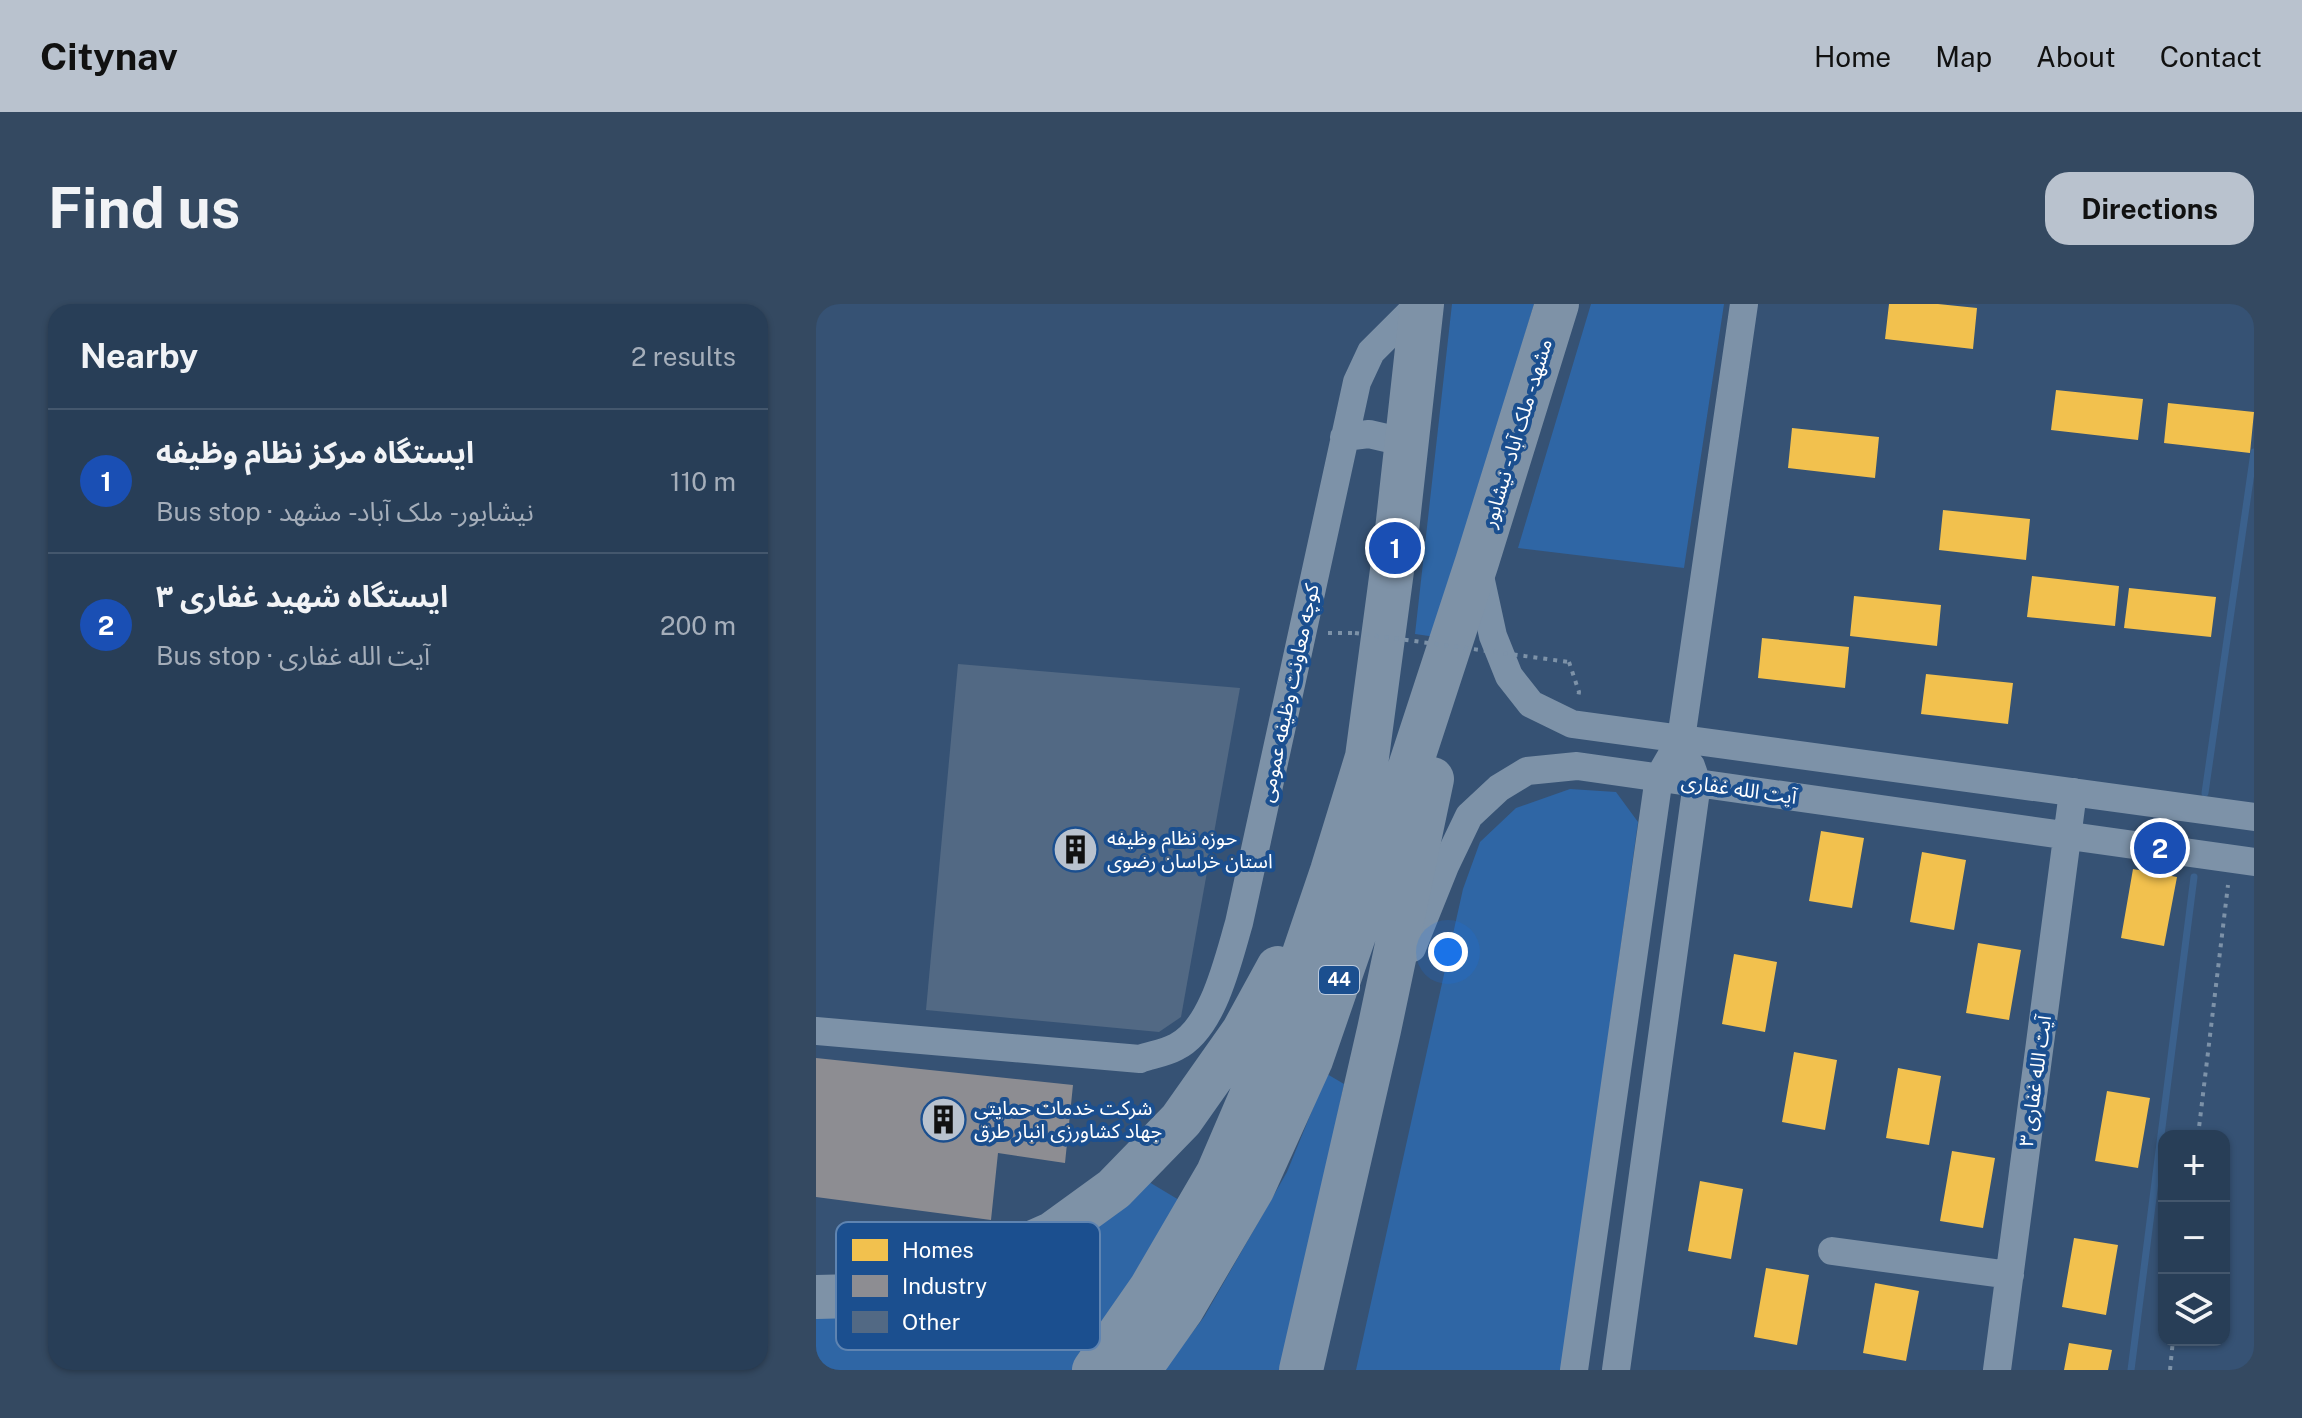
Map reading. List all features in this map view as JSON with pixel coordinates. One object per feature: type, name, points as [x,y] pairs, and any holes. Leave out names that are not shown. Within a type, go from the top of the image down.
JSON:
[{"type":"highway","name":"44","points":[[1094,1370],[1151,1288],[1218,1173],[1273,1045],[1367,757],[1408,443],[1420,304]]},
{"type":"highway","name":"مشهد - ملک آباد - نیشابور","points":[[1477,562],[1557,304]]},
{"type":"highway","name":"44","points":[[1301,1370],[1379,1030],[1477,562]]},
{"type":"highway","name":"44","points":[[1139,1370],[1182,1309],[1253,1188],[1311,1060],[1477,562]]},
{"type":"highway","points":[[1069,1222],[1114,1189],[1181,1120],[1243,1032],[1332,871]]},
{"type":"highway","points":[[816,1297],[836,1296]]},
{"type":"street","name":"کوچه معاونت وظیفه عمومی","points":[[816,1031],[1140,1059],[1178,1047],[1203,1022],[1220,986],[1239,923],[1357,382],[1371,352],[1420,304]]},
{"type":"street","points":[[1574,1370],[1659,777],[1681,739],[1744,304]]},
{"type":"street","points":[[1344,437],[1369,434],[1408,443]]},
{"type":"street","name":"آیت الله غفاری","points":[[1477,562],[1493,636],[1509,676],[1531,704],[1572,724],[2254,817]]},
{"type":"street","points":[[1616,1370],[1697,783],[1681,739]]},
{"type":"street","name":"آیت الله غفاری","points":[[1379,1030],[1445,866],[1469,816],[1499,788],[1527,771],[1577,766],[2243,860]]},
{"type":"street","name":"آیت الله غفاری ۳","points":[[1997,1370],[2073,792]]},
{"type":"street","points":[[1832,1251],[2010,1275]]},
{"type":"path","points":[[1324,633],[1355,633],[1569,662],[1579,692]]},
{"type":"path","points":[[2199,1130],[2243,860]]},
{"type":"path","points":[[2170,1370],[2172,1346]]},
{"type":"shaded area","points":[[1452,304],[1534,304],[1436,637],[1415,634]]},
{"type":"shaded area","points":[[1591,304],[1724,304],[1684,568],[1518,548]]},
{"type":"shaded area","points":[[1570,789],[1616,792],[1638,822],[1562,1370],[1356,1370],[1463,889],[1480,842],[1516,808]]},
{"type":"shaded area","points":[[1327,1074],[1344,1084],[1284,1370],[1164,1370],[1204,1317],[1287,1172]]},
{"type":"shaded area","points":[[1149,1182],[1184,1203],[1100,1329],[1100,1222],[1050,1222]]},
{"type":"shaded area","points":[[836,1308],[836,1350],[1086,1350],[1073,1370],[816,1370],[816,1316]]},
{"type":"building: Homes","points":[[1889,304],[1977,308],[1973,349],[1885,339]]},
{"type":"building: Homes","points":[[2056,390],[2143,399],[2138,440],[2051,430]]},
{"type":"building: Homes","points":[[2168,403],[2254,412],[2250,453],[2164,443]]},
{"type":"building: Homes","points":[[1792,428],[1879,437],[1875,478],[1788,468]]},
{"type":"building: Homes","points":[[1943,510],[2030,519],[2026,560],[1939,550]]},
{"type":"building: Homes","points":[[2032,576],[2119,586],[2115,626],[2027,617]]},
{"type":"building: Homes","points":[[2129,588],[2216,597],[2211,637],[2124,628]]},
{"type":"building: Homes","points":[[1854,596],[1941,605],[1937,646],[1850,636]]},
{"type":"building: Homes","points":[[1762,638],[1849,647],[1845,688],[1758,678]]},
{"type":"building: Homes","points":[[1926,674],[2013,683],[2008,724],[1921,714]]},
{"type":"building: Homes","points":[[1821,831],[1864,838],[1852,908],[1809,901]]},
{"type":"building: Homes","points":[[1922,852],[1966,860],[1954,930],[1910,922]]},
{"type":"building: Homes","points":[[2133,869],[2177,877],[2164,946],[2121,938]]},
{"type":"building: Homes","points":[[1978,943],[2021,950],[2009,1020],[1966,1013]]},
{"type":"building: Homes","points":[[1734,954],[1777,962],[1765,1032],[1722,1024]]},
{"type":"building: Homes","points":[[1794,1052],[1837,1060],[1825,1130],[1782,1122]]},
{"type":"building: Homes","points":[[1898,1068],[1941,1076],[1929,1145],[1886,1138]]},
{"type":"building: Homes","points":[[2107,1091],[2150,1098],[2138,1168],[2095,1161]]},
{"type":"building: Homes","points":[[1952,1151],[1995,1158],[1983,1228],[1940,1221]]},
{"type":"building: Homes","points":[[1700,1181],[1743,1189],[1731,1259],[1688,1251]]},
{"type":"building: Homes","points":[[2074,1238],[2118,1245],[2106,1315],[2062,1307]]},
{"type":"building: Homes","points":[[1766,1268],[1809,1275],[1797,1345],[1754,1337]]},
{"type":"building: Homes","points":[[1875,1283],[1919,1291],[1906,1361],[1863,1353]]},
{"type":"building: Homes","points":[[2069,1343],[2112,1350],[2108,1370],[2064,1370]]},
{"type":"building: Industry","name":"شرکت خدمات حمایتی جهاد کشاورزی انبار طرق","points":[[816,1058],[1073,1085],[1065,1163],[998,1153],[991,1220],[816,1197]]},
{"type":"building: Other","name":"حوزه نظام وظیفه استان خراسان رضوی","points":[[958,664],[1240,688],[1181,1017],[1159,1032],[926,1010]]},
{"type":"waterway","points":[[2205,793],[2254,452]]},
{"type":"waterway","points":[[2131,1370],[2194,877]]},
{"type":"place","name":"ایستگاه مرکز نظام وظیفه","points":[[1395,548]]},
{"type":"place","name":"ایستگاه شهید غفاری ۳","points":[[2160,848]]},
{"type":"place","name":"حوزه نظام وظیفه استان خراسان رضوی","points":[[1076,849]]},
{"type":"place","name":"شرکت خدمات حمایتی جهاد کشاورزی انبار طرق","points":[[943,1119]]}]
